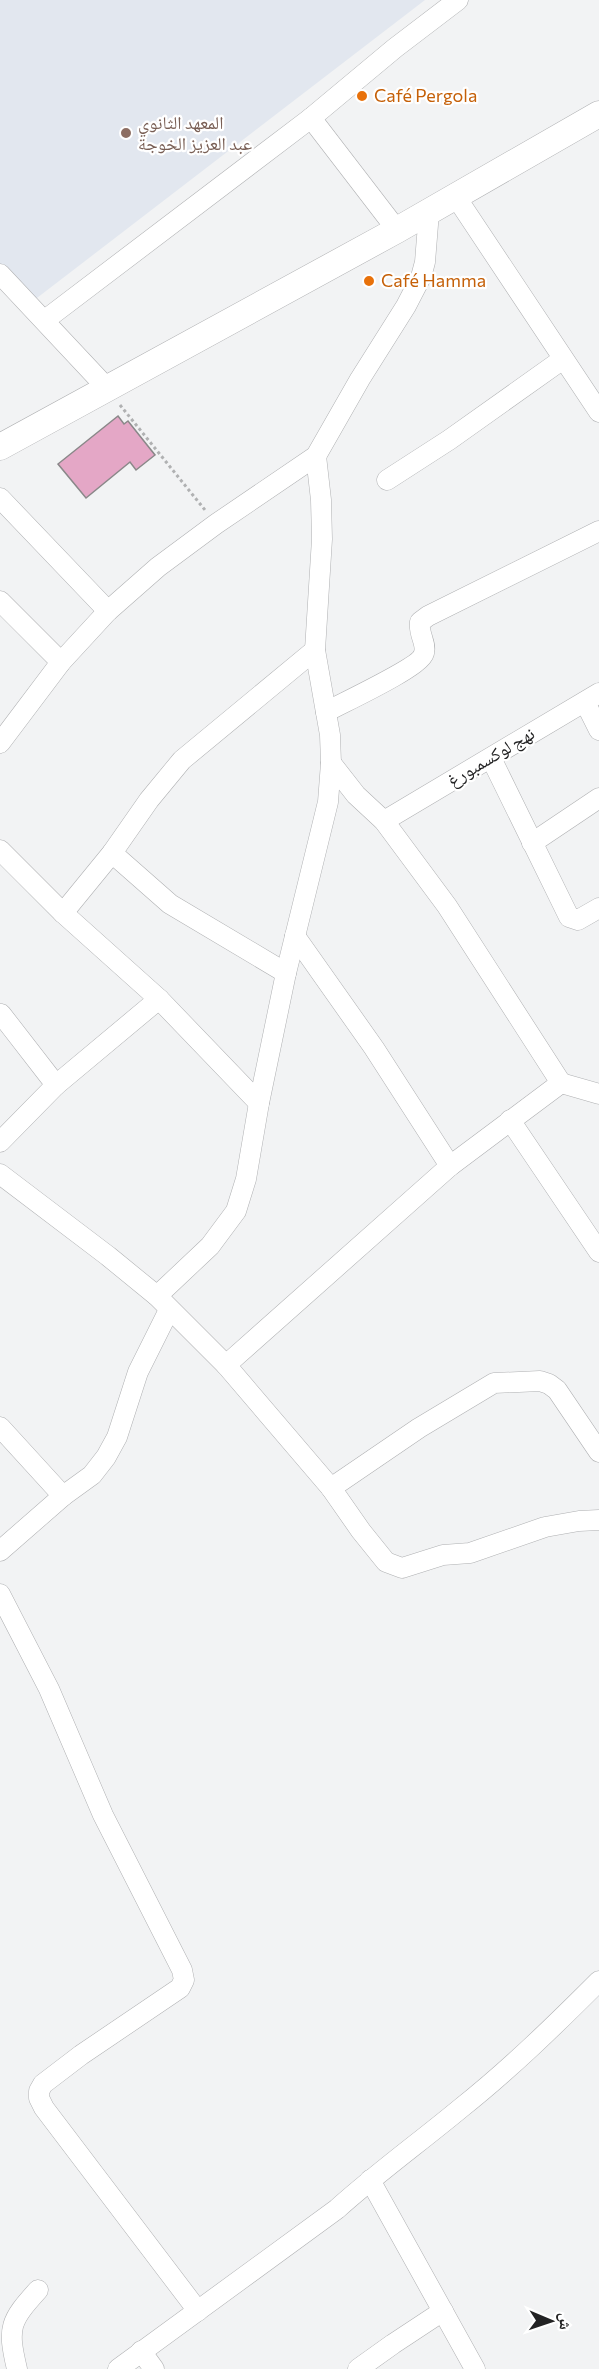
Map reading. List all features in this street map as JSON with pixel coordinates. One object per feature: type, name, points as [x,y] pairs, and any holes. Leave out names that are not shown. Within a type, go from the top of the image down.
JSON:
[{"type":"street","points":[[45,320],[311,118],[395,48],[458,0]]},
{"type":"street","points":[[0,447],[106,387],[397,230],[599,114]]},
{"type":"street","points":[[311,118],[397,230]]},
{"type":"street","points":[[456,197],[599,412]]},
{"type":"street","points":[[0,742],[61,662],[108,611],[158,567],[216,524],[316,456],[421,277],[425,262],[429,212]]},
{"type":"street","points":[[0,274],[106,387]]},
{"type":"street","points":[[387,480],[449,440],[563,359]]},
{"type":"street","points":[[0,1551],[63,1496],[92,1475],[106,1457],[117,1437],[163,1303],[236,1211],[246,1179],[286,974],[328,802],[331,763],[326,712],[315,650],[322,539],[321,500],[316,456]]},
{"type":"street","points":[[0,498],[108,611]]},
{"type":"street","points":[[326,712],[384,682],[420,660],[425,646],[418,630],[420,622],[428,616],[599,531]]},
{"type":"street","points":[[0,601],[61,662]]},
{"type":"street","points":[[63,913],[112,854],[149,800],[182,759],[315,650]]},
{"type":"street","points":[[592,697],[599,730]]},
{"type":"street","name":"نهج لوكسمبورغ","points":[[384,821],[592,697]]},
{"type":"street","points":[[491,758],[569,917],[578,920],[599,908]]},
{"type":"street","points":[[331,763],[356,795],[384,821],[447,906],[561,1083],[599,1094]]},
{"type":"street","points":[[532,843],[599,798]]},
{"type":"street","points":[[0,850],[63,913],[159,999],[259,1103]]},
{"type":"street","points":[[112,854],[170,904],[286,974]]},
{"type":"street","points":[[295,936],[374,1048],[450,1166]]},
{"type":"street","points":[[0,1142],[56,1085],[159,999]]},
{"type":"street","points":[[1,1014],[56,1085]]},
{"type":"street","points":[[226,1365],[450,1166],[561,1083]]},
{"type":"street","points":[[510,1120],[599,1252]]},
{"type":"street","points":[[0,1174],[10,1184],[108,1256],[163,1303],[226,1365],[331,1488],[386,1562],[402,1568],[443,1556],[470,1553],[545,1527],[599,1520]]},
{"type":"street","points":[[331,1488],[419,1428],[494,1383],[540,1381],[549,1384],[557,1390],[599,1452]]},
{"type":"street","points":[[0,1428],[63,1496]]},
{"type":"street","points":[[0,1594],[49,1689],[103,1815],[182,1970],[184,1980],[180,1988],[81,2055],[43,2084],[39,2091],[39,2098],[44,2108],[198,2311]]},
{"type":"street","points":[[118,2369],[337,2209],[463,2107],[534,2044],[599,1981]]},
{"type":"street","points":[[370,2180],[475,2369]]},
{"type":"street","points":[[17,2369],[11,2344],[11,2327],[21,2309],[38,2290]]},
{"type":"street","points":[[358,2369],[393,2343],[443,2312]]},
{"type":"street","points":[[141,2351],[154,2369]]},
{"type":"path","points":[[106,387],[216,524]]},
{"type":"shaded area","name":"المعهد الثانوي عبد العزيز الخوجة","points":[[0,0],[425,0],[33,301],[0,266]]},
{"type":"building","points":[[118,416],[124,424],[128,421],[155,455],[136,470],[130,462],[86,498],[58,464]]},
{"type":"place","name":"Café Pergola","points":[[362,96]]},
{"type":"place","name":"المعهد الثانوي عبد العزيز الخوجة","points":[[126,133]]},
{"type":"place","name":"Café Hamma","points":[[369,281]]}]
